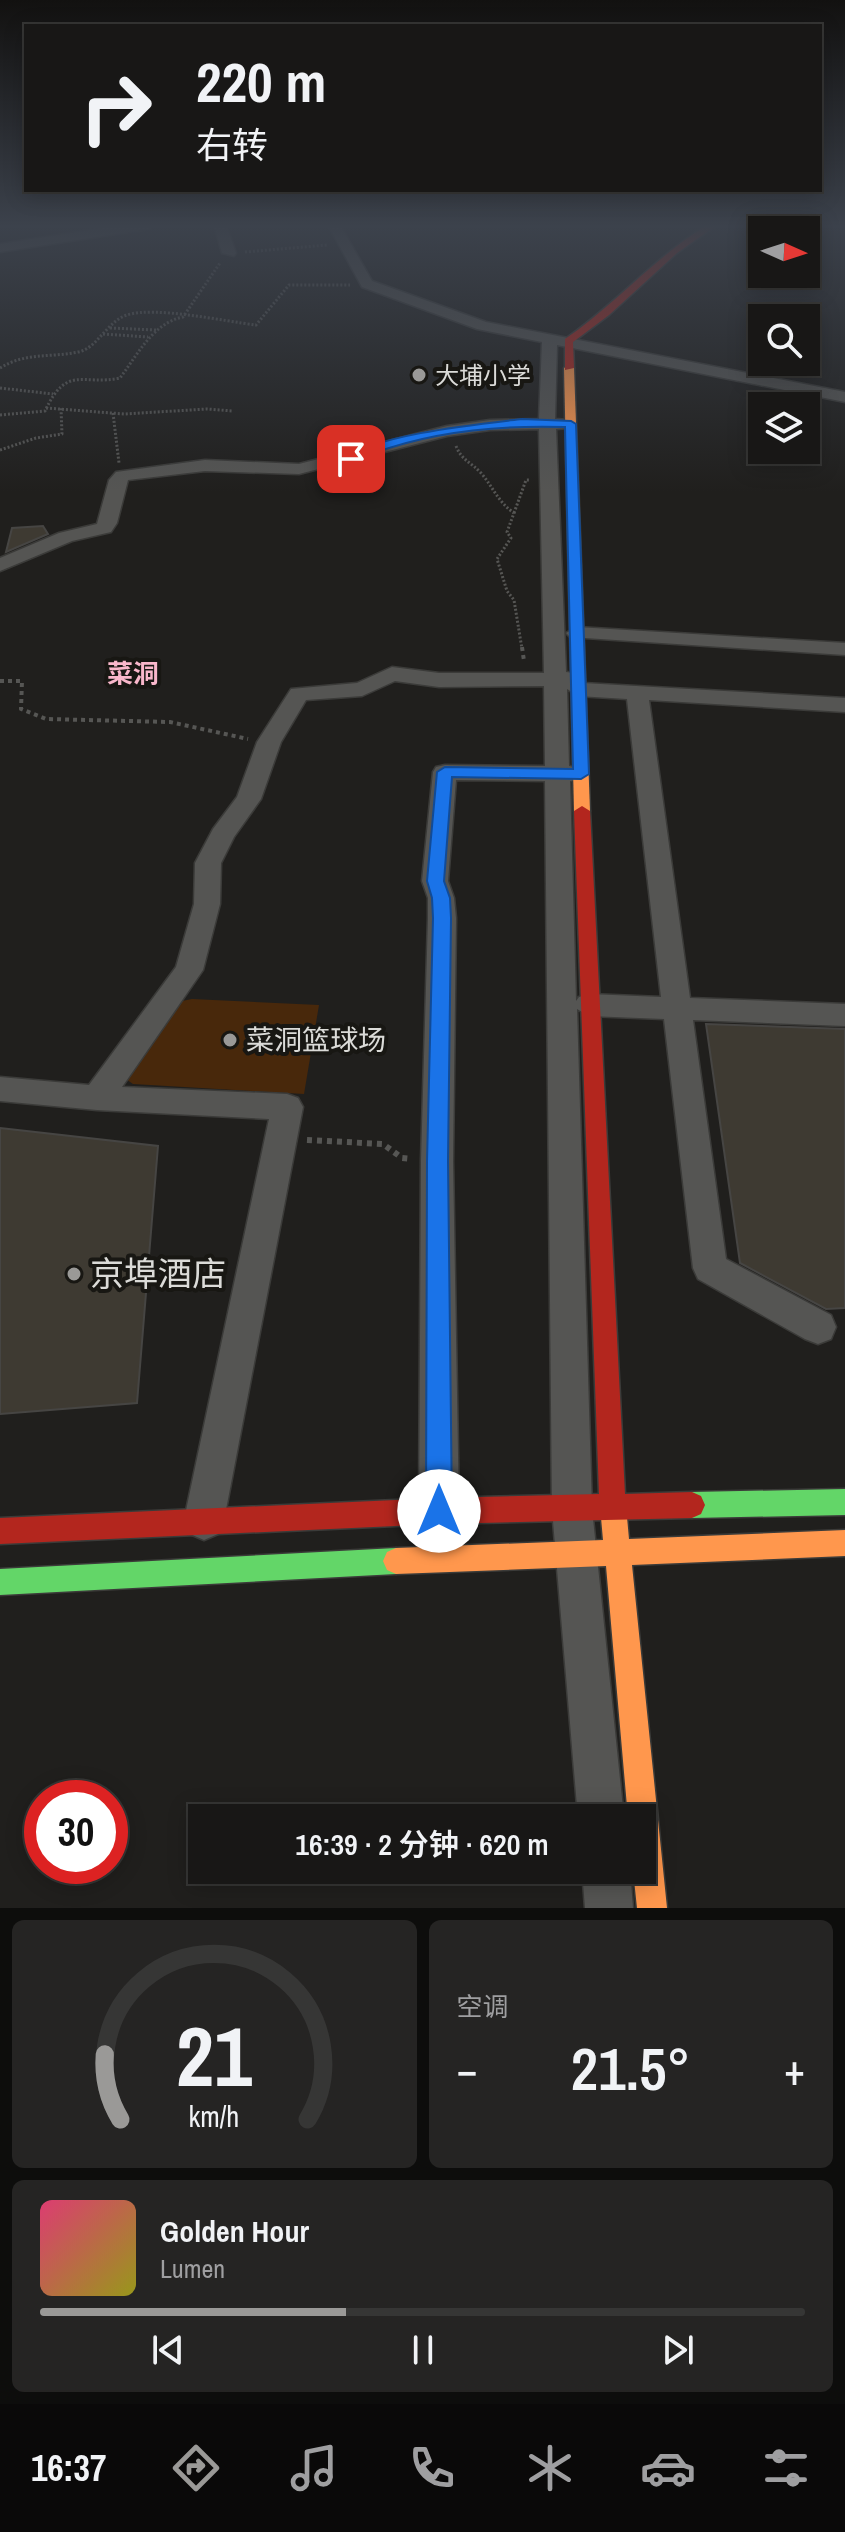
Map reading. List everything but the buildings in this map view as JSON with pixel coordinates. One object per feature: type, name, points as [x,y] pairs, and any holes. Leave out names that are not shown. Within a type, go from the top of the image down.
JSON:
[{"type":"street","points":[[449,314],[482,326],[845,397]]},
{"type":"street","points":[[559,339],[590,329],[606,314]]},
{"type":"street","points":[[559,339],[559,424],[596,1551],[601,1804]]},
{"type":"street","points":[[0,565],[66,537],[104,528],[120,477],[228,465],[267,470],[297,469],[343,461],[370,450],[449,431],[522,423],[559,424]]},
{"type":"street","points":[[559,424],[577,633],[567,677]]},
{"type":"street","points":[[577,633],[845,649]]},
{"type":"street","points":[[97,1098],[189,970],[207,904],[208,863],[222,835],[249,799],[269,742],[299,694],[362,689],[392,674],[439,680],[567,677],[637,692],[845,705]]},
{"type":"street","points":[[637,692],[710,1268],[818,1327]]},
{"type":"street","points":[[439,1511],[437,1161],[442,918],[441,898],[435,881],[445,772],[570,774]]},
{"type":"street","points":[[570,774],[589,1005],[593,1508]]},
{"type":"street","points":[[589,1005],[845,1015]]},
{"type":"street","points":[[0,1089],[97,1098],[287,1107],[204,1520]]},
{"type":"street","points":[[0,1531],[439,1511],[845,1502]]},
{"type":"street","points":[[0,1582],[596,1551],[845,1543]]},
{"type":"street","points":[[596,1551],[652,1908]]},
{"type":"street","points":[[607,1884],[609,1908]]},
{"type":"path","points":[[0,368],[16,358],[82,352],[127,315],[135,314]]},
{"type":"path","points":[[172,314],[256,325],[265,314]]},
{"type":"path","points":[[0,415],[45,411],[53,394],[74,378],[120,378],[156,330],[167,320],[185,314]]},
{"type":"path","points":[[109,328],[156,330]]},
{"type":"path","points":[[103,334],[149,337]]},
{"type":"path","points":[[0,388],[53,394]]},
{"type":"path","points":[[46,408],[113,413],[233,411]]},
{"type":"path","points":[[0,450],[36,438],[62,434],[61,408]]},
{"type":"path","points":[[113,413],[120,477]]},
{"type":"path","points":[[449,431],[462,460],[476,465],[501,504],[514,513],[507,532],[511,538],[497,559],[507,591],[514,600],[522,661],[567,677]]},
{"type":"path","points":[[0,681],[22,681],[21,709],[46,719],[170,722],[269,742]]},
{"type":"path","points":[[282,1139],[383,1144]]},
{"type":"shaded area","name":"菜洞篮球场","points":[[192,999],[319,1005],[304,1094],[133,1084],[120,1075],[177,1002]]},
{"type":"traffic: fast","points":[[692,1505],[845,1502]]},
{"type":"traffic: fast","points":[[0,1582],[396,1561]]},
{"type":"traffic: slow","points":[[569,368],[582,811]]},
{"type":"traffic: slow","points":[[612,1495],[652,1908]]},
{"type":"traffic: slow","points":[[396,1561],[845,1543]]},
{"type":"traffic: jam","points":[[569,368],[568,341],[605,314]]},
{"type":"traffic: jam","points":[[582,811],[612,1495]]},
{"type":"traffic: jam","points":[[0,1531],[439,1511],[692,1505]]},
{"type":"place","name":"大埔小学","points":[[419,375]]},
{"type":"place","name":"菜洞篮球场","points":[[230,1040]]},
{"type":"place","name":"京埠酒店","points":[[74,1274]]},
{"type":"district","name":"菜洞","points":[[133,673]]},
{"type":"route","points":[[351,459],[370,450],[449,431],[522,423],[571,424],[581,774],[445,772],[435,881],[441,898],[442,918],[437,1161],[439,1511]]}]
